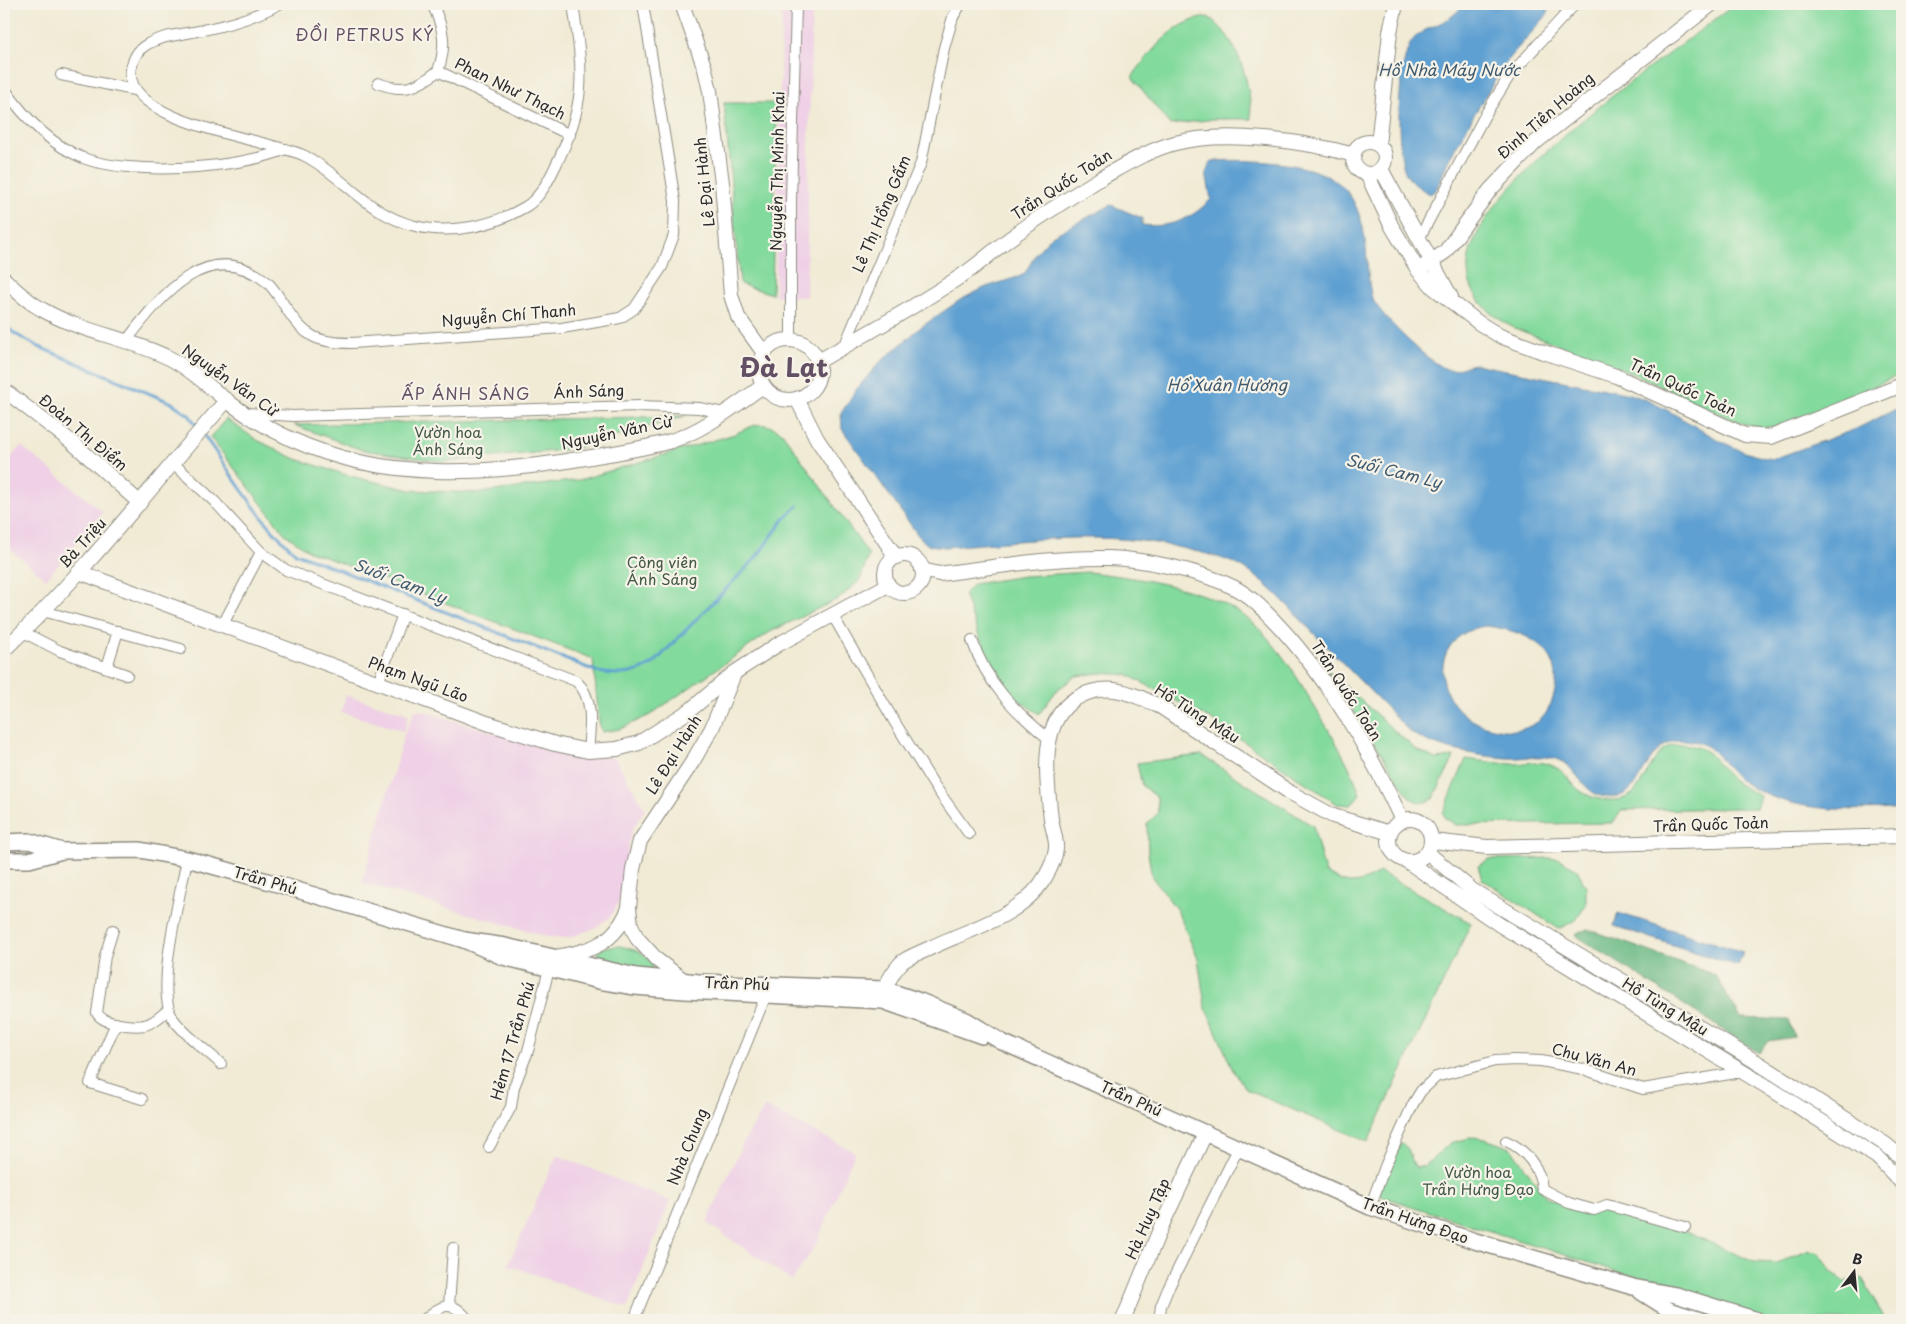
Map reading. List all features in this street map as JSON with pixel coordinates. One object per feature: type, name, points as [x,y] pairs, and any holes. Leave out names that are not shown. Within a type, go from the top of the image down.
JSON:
[{"type":"main road","name":"Lê Đại Hành","points":[[682,4],[705,69],[710,91],[722,183],[731,295],[738,317],[764,353]]},
{"type":"main road","points":[[1378,145],[1364,143],[1359,146],[1354,155],[1357,169],[1367,174],[1381,169],[1385,159],[1385,154],[1378,145],[1390,32],[1396,4]]},
{"type":"main road","name":"Đinh Tiên Hoàng","points":[[1418,270],[1444,252],[1490,190],[1536,142],[1712,4]]},
{"type":"main road","name":"Trần Quốc Toản","points":[[819,361],[879,328],[952,282],[1050,210],[1125,164],[1152,151],[1174,143],[1218,137],[1328,148],[1354,155]]},
{"type":"main road","name":"Trần Quốc Toản","points":[[1381,169],[1430,263],[1455,304]]},
{"type":"main road","name":"Trần Quốc Toản","points":[[1367,174],[1392,225],[1418,270],[1434,288],[1478,323],[1500,336],[1616,376],[1744,435],[1758,438],[1771,437],[1902,386]]},
{"type":"main road","name":"Nguyễn Văn Cừ","points":[[4,279],[20,295],[42,310],[70,323],[126,340],[169,358],[194,373],[243,412],[292,440],[339,456],[400,469],[464,473],[536,466],[651,446],[672,440],[724,413],[763,386]]},
{"type":"main road","points":[[791,340],[808,346],[819,361],[820,371],[813,389],[797,399],[778,398],[763,386],[759,369],[764,353],[776,343],[791,340]]},
{"type":"main road","name":"Đoàn Thị Điểm","points":[[4,390],[72,443],[140,504]]},
{"type":"main road","points":[[797,399],[817,439],[896,557]]},
{"type":"main road","name":"Bà Triệu","points":[[4,650],[43,611],[140,504],[226,400]]},
{"type":"main road","points":[[901,555],[912,557],[922,570],[922,581],[914,590],[903,593],[888,585],[885,569],[896,557],[901,555]]},
{"type":"main road","name":"Trần Quốc Toản","points":[[922,570],[939,574],[1050,560],[1109,558],[1159,565],[1211,578],[1234,588],[1258,604],[1303,653],[1339,705],[1384,782],[1402,820]]},
{"type":"main road","name":"Phạm Ngũ Lão","points":[[79,572],[488,723],[555,744],[588,751],[617,749],[639,744],[689,711],[734,673]]},
{"type":"main road","points":[[734,673],[777,645],[834,616],[888,585]]},
{"type":"main road","name":"Lê Đại Hành","points":[[685,986],[641,943],[631,925],[629,908],[633,869],[640,841],[712,728],[734,673]]},
{"type":"main road","name":"Hồ Tùng Mậu","points":[[884,995],[902,962],[1010,911],[1040,886],[1048,872],[1056,848],[1047,771],[1050,739],[1056,719],[1066,705],[1085,694],[1108,688],[1130,693],[1161,707],[1291,792],[1333,816],[1390,833]]},
{"type":"main road","points":[[1416,819],[1422,822],[1431,834],[1430,847],[1419,860],[1408,862],[1393,853],[1389,843],[1390,833],[1397,823],[1402,820],[1416,819]]},
{"type":"main road","name":"Trần Quốc Toản","points":[[1430,847],[1902,836]]},
{"type":"main road","name":"Trần Phú","points":[[4,842],[29,841],[62,851]]},
{"type":"main road","name":"Hồ Tùng Mậu","points":[[1430,847],[1472,890],[1755,1061],[1885,1144],[1902,1158]]},
{"type":"main road","name":"Trần Phú","points":[[4,860],[29,860],[62,851],[140,850],[187,859],[464,940],[505,946],[550,963],[627,974],[685,986],[884,995],[966,1020],[1002,1042],[1206,1132]]},
{"type":"main road","name":"Hồ Tùng Mậu","points":[[1408,862],[1500,925],[1877,1157],[1902,1183]]},
{"type":"main road","name":"Lê Đại Hành","points":[[550,963],[589,949],[615,935],[622,925],[629,908]]},
{"type":"main road","points":[[1741,1072],[1755,1061]]},
{"type":"main road","name":"Trần Hưng Đạo","points":[[1206,1132],[1370,1207],[1474,1241],[1633,1287],[1676,1295],[1757,1320]]},
{"type":"main road","name":"Hà Huy Tập","points":[[1123,1320],[1161,1227],[1206,1132]]},
{"type":"main road","name":"Trần Hưng Đạo","points":[[1633,1287],[1667,1316],[1702,1320]]},
{"type":"street","points":[[279,4],[269,10],[208,29],[163,38],[147,44],[133,59],[130,76],[134,90],[146,102],[168,115],[286,149],[306,157],[361,200],[397,220],[415,226],[463,228],[486,224],[526,207],[547,183],[570,135],[582,88],[582,64],[573,4]]},
{"type":"street","name":"Phan Như Thạch","points":[[378,83],[392,89],[403,89],[427,80],[438,71],[444,41],[442,24],[432,4]]},
{"type":"street","name":"Nguyễn Chí Thanh","points":[[126,340],[153,307],[175,285],[198,270],[216,266],[236,267],[268,284],[296,325],[308,335],[324,342],[352,343],[562,328],[620,318],[634,309],[662,267],[671,247],[676,220],[675,200],[643,4]]},
{"type":"street","name":"Nguyễn Thị Minh Khai","points":[[791,340],[791,200],[796,4]]},
{"type":"street","name":"Lê Thị Hồng Gấm","points":[[844,347],[921,163],[944,48],[953,17],[961,4]]},
{"type":"street","points":[[1419,239],[1485,115],[1510,75],[1575,4]]},
{"type":"street","name":"Phan Như Thạch","points":[[438,71],[570,135]]},
{"type":"street","points":[[61,75],[134,90]]},
{"type":"street","points":[[4,88],[18,108],[58,145],[84,158],[100,162],[116,165],[202,167],[263,158],[286,149]]},
{"type":"street","name":"Ánh Sáng","points":[[243,412],[293,416],[639,406],[699,408],[724,413]]},
{"type":"street","points":[[177,458],[261,552],[286,570],[576,681],[586,692],[589,703],[588,751]]},
{"type":"street","points":[[222,626],[261,552]]},
{"type":"street","points":[[43,611],[181,649]]},
{"type":"street","points":[[378,683],[403,614]]},
{"type":"street","points":[[834,616],[894,721],[934,785],[969,834]]},
{"type":"street","points":[[107,667],[118,631]]},
{"type":"street","points":[[23,632],[60,651],[127,675]]},
{"type":"street","points":[[972,640],[978,658],[994,684],[1014,708],[1050,739]]},
{"type":"street","points":[[187,859],[169,953],[165,997],[168,1010],[174,1020],[221,1064]]},
{"type":"street","points":[[113,930],[105,956],[97,1014],[100,1019],[106,1022],[146,1025],[168,1010]]},
{"type":"street","name":"Hẻm 17 Trần Phú","points":[[489,1147],[511,1107],[514,1086],[528,1051],[550,963]]},
{"type":"street","name":"Nhà Chung","points":[[634,1320],[767,991]]},
{"type":"street","points":[[116,1023],[90,1083],[142,1099]]},
{"type":"street","name":"Chu Văn An","points":[[1370,1207],[1386,1164],[1413,1104],[1421,1091],[1436,1077],[1495,1061],[1515,1060],[1540,1061],[1583,1069],[1643,1089],[1741,1072]]},
{"type":"street","points":[[1506,1141],[1516,1145],[1531,1161],[1541,1176],[1542,1189],[1569,1203],[1594,1210],[1607,1205],[1685,1227]]},
{"type":"street","points":[[1159,1320],[1161,1306],[1168,1289],[1239,1147]]},
{"type":"street","points":[[449,1306],[453,1248]]},
{"type":"street","points":[[1667,1316],[1676,1295]]},
{"type":"street","points":[[424,1320],[434,1310],[449,1306],[457,1309],[468,1320]]},
{"type":"shaded area","points":[[782,4],[812,4],[806,297],[775,296]]},
{"type":"shaded area","points":[[21,446],[103,512],[46,579],[4,544],[4,465]]},
{"type":"shaded area","points":[[346,695],[409,714],[404,731],[341,712]]},
{"type":"shaded area","points":[[415,710],[579,757],[614,757],[645,809],[633,828],[629,842],[621,898],[610,917],[595,928],[568,938],[548,937],[362,883],[404,735]]},
{"type":"shaded area","points":[[765,1107],[855,1152],[817,1243],[792,1281],[707,1223],[742,1145]]},
{"type":"shaded area","points":[[557,1155],[670,1201],[627,1308],[508,1265]]},
{"type":"green space","points":[[1735,4],[1902,4],[1902,374],[1805,416],[1777,426],[1762,428],[1730,419],[1633,373],[1514,328],[1484,306],[1473,290],[1468,272],[1475,239],[1498,203],[1533,165],[1576,126],[1622,89]]},
{"type":"green space","points":[[1208,17],[1227,36],[1241,62],[1248,91],[1251,119],[1214,119],[1170,125],[1132,77],[1155,47],[1174,30],[1196,19]]},
{"type":"green space","points":[[724,103],[777,103],[772,294],[740,284]]},
{"type":"green space","name":"Vườn hoa Ánh Sáng","points":[[685,416],[573,449],[444,462],[362,450],[294,425]]},
{"type":"green space","name":"Công viên Ánh Sáng","points":[[226,419],[257,440],[296,459],[350,476],[411,490],[478,493],[579,480],[735,434],[753,426],[769,426],[782,432],[869,555],[860,580],[840,598],[770,632],[650,715],[620,729],[602,732],[599,722],[593,659],[309,551],[285,534],[210,437]]},
{"type":"green space","points":[[1088,572],[1152,582],[1197,593],[1237,611],[1253,623],[1287,662],[1340,749],[1360,794],[1351,805],[1337,804],[1210,719],[1128,675],[1100,673],[1076,676],[1057,690],[1039,714],[1019,700],[998,675],[984,649],[964,594],[973,584],[1024,576]]},
{"type":"green space","points":[[1326,669],[1415,749],[1436,759],[1454,757],[1433,799],[1422,802],[1410,798]]},
{"type":"green space","points":[[1685,744],[1707,752],[1733,780],[1760,796],[1756,808],[1622,810],[1613,823],[1456,825],[1445,818],[1443,813],[1466,759],[1512,764],[1538,762],[1548,764],[1561,771],[1578,789],[1588,795],[1594,798],[1613,800],[1625,798],[1632,794],[1663,750],[1670,746]]},
{"type":"green space","points":[[1201,755],[1313,826],[1325,872],[1333,877],[1353,883],[1366,880],[1380,872],[1471,923],[1368,1142],[1247,1090],[1233,1070],[1205,1006],[1198,959],[1177,910],[1152,877],[1148,853],[1147,824],[1158,813],[1157,797],[1142,786],[1137,763]]},
{"type":"green space","points":[[1557,858],[1576,868],[1586,886],[1586,905],[1576,920],[1559,929],[1482,879],[1478,866],[1489,859]]},
{"type":"green space","points":[[1587,929],[1715,975],[1741,1018],[1789,1020],[1794,1037],[1768,1041],[1759,1053],[1575,935]]},
{"type":"green space","points":[[620,946],[643,954],[651,962],[652,974],[600,961],[598,958],[598,951],[606,947]]},
{"type":"green space","name":"Vườn hoa Trần Hưng Đạo","points":[[1474,1137],[1511,1148],[1547,1198],[1586,1212],[1607,1208],[1682,1230],[1754,1262],[1777,1263],[1808,1251],[1817,1252],[1825,1260],[1831,1271],[1845,1282],[1856,1278],[1864,1279],[1867,1289],[1886,1320],[1769,1320],[1378,1194],[1401,1142],[1408,1149],[1415,1168],[1425,1166],[1450,1143]]},
{"type":"water","name":"Hồ Nhà Máy Nước","points":[[1465,4],[1550,5],[1547,15],[1509,58],[1448,161],[1436,190],[1430,194],[1411,180],[1406,174],[1402,163],[1399,107],[1403,67],[1407,52],[1415,37],[1448,19]]},
{"type":"water","name":"Hồ Xuân Hương","points":[[1211,161],[1259,161],[1311,170],[1325,175],[1342,186],[1352,199],[1361,220],[1365,238],[1369,286],[1375,303],[1392,324],[1416,348],[1446,369],[1457,369],[1475,364],[1630,394],[1665,409],[1736,448],[1754,455],[1773,459],[1856,429],[1902,406],[1902,809],[1820,808],[1780,800],[1743,782],[1730,771],[1709,747],[1693,741],[1677,741],[1665,745],[1648,763],[1628,792],[1619,796],[1607,797],[1598,795],[1590,790],[1565,764],[1556,759],[1538,757],[1507,758],[1475,754],[1442,747],[1417,736],[1402,724],[1270,589],[1249,571],[1226,560],[1186,549],[1125,539],[1066,538],[945,547],[928,545],[920,538],[842,429],[841,413],[856,390],[879,363],[921,327],[960,300],[986,287],[1021,276],[1025,273],[1037,252],[1052,236],[1111,205],[1142,218],[1142,225],[1171,224],[1188,217],[1211,199],[1206,173]],"holes":[[[1485,626],[1515,632],[1540,645],[1549,655],[1554,667],[1556,681],[1550,707],[1539,721],[1521,729],[1498,729],[1473,720],[1457,708],[1447,693],[1443,676],[1444,659],[1452,644],[1465,633]]]},
{"type":"water","points":[[1618,913],[1743,952],[1738,966],[1614,926]]},
{"type":"waterway","name":"Suối Cam Ly","points":[[4,324],[15,334],[39,347],[172,403],[189,415],[197,426]]},
{"type":"waterway","name":"Suối Cam Ly","points":[[203,434],[259,513],[296,553],[598,672],[606,673],[627,674],[641,670],[654,663],[755,559],[785,518],[798,506]]},
{"type":"district","name":"ĐỒI PETRUS KÝ","points":[[365,35]]},
{"type":"district","name":"Đà Lạt","points":[[784,368]]},
{"type":"district","name":"ẤP ÁNH SÁNG","points":[[466,394]]}]
